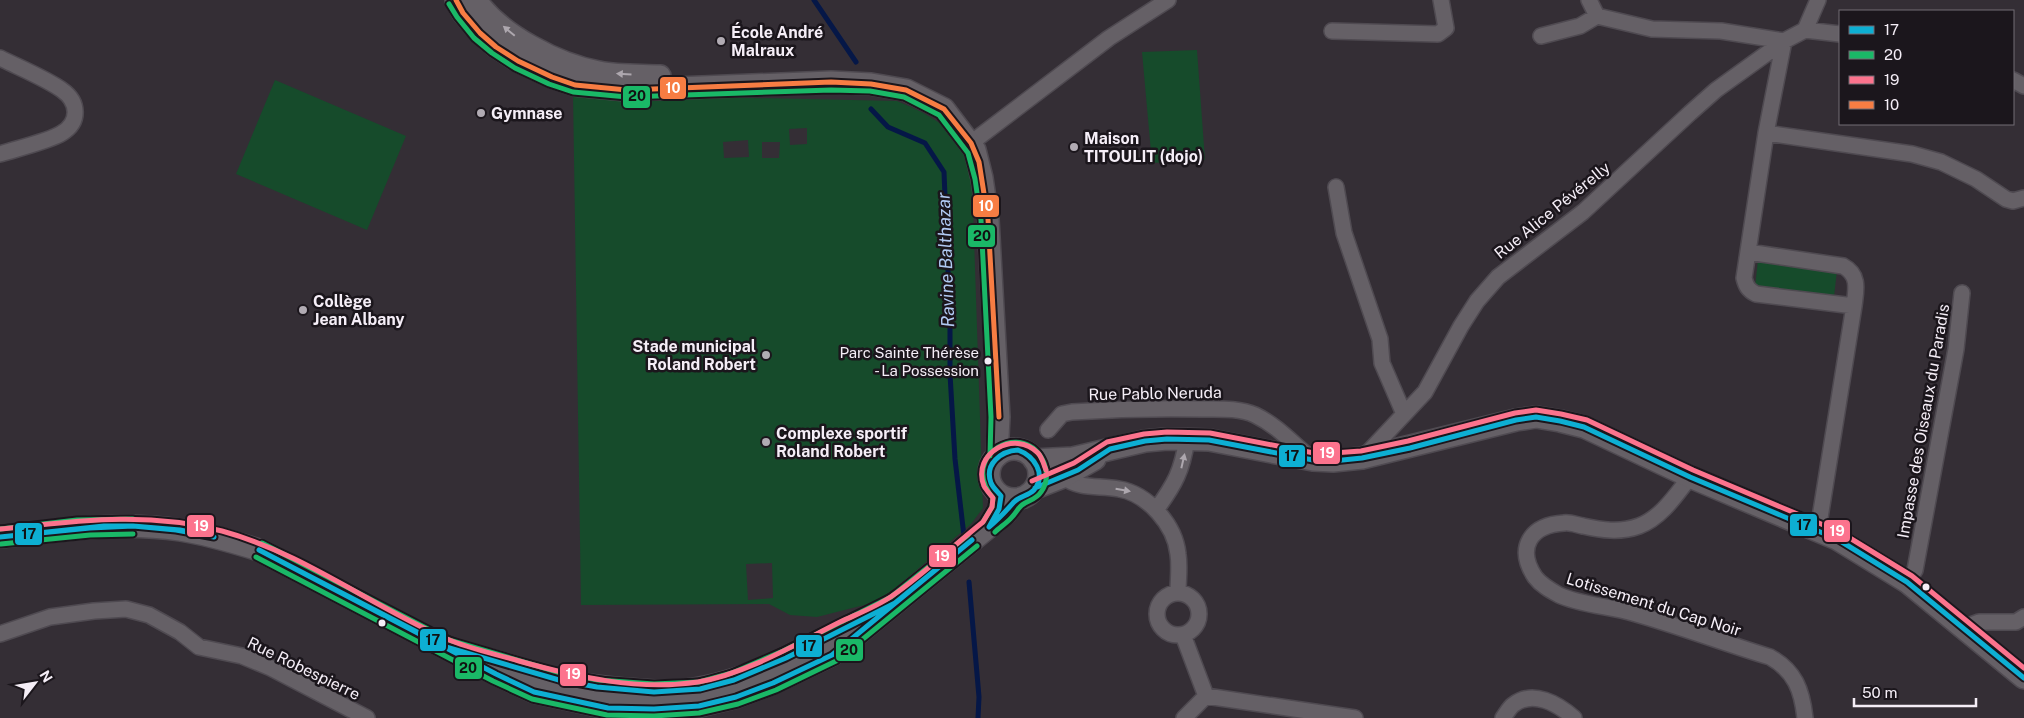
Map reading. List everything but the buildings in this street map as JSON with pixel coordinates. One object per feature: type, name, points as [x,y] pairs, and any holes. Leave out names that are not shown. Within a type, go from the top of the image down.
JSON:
[{"type":"main road","points":[[456,0],[463,13],[480,33],[496,46],[518,61],[552,77],[575,84],[627,90],[831,82],[871,84],[906,90],[944,109],[976,139]]},
{"type":"main road","points":[[476,0],[482,8],[522,41],[548,55],[585,69],[602,73],[680,77],[874,75],[913,83],[937,93],[958,108],[991,160],[992,192],[988,220],[999,418],[996,456],[992,462],[989,477],[991,484],[1009,497],[1027,496],[1035,488],[1064,477],[1110,449]]},
{"type":"main road","points":[[996,456],[1010,449],[1026,454],[1072,458],[1145,441],[1187,439],[1210,440],[1313,460],[1333,461],[1362,458],[1516,420],[1536,417],[1584,427],[1690,477],[1837,539],[1907,582],[2024,678]]},
{"type":"main road","points":[[999,418],[1039,473],[1035,488]]},
{"type":"main road","points":[[0,537],[102,526],[142,526],[181,530],[219,538],[259,550],[446,648],[558,680],[597,686],[653,706],[700,688],[734,680],[794,655],[895,603],[989,527],[999,509],[1009,497]]},
{"type":"street","points":[[976,139],[1110,38],[1168,0]]},
{"type":"street","points":[[1332,31],[1438,34],[1446,28],[1441,0]]},
{"type":"street","points":[[1589,0],[1597,16]]},
{"type":"street","points":[[1818,0],[1805,30],[1839,34]]},
{"type":"street","points":[[1541,36],[1580,26],[1597,16]]},
{"type":"street","points":[[1597,16],[1652,29],[1721,31],[1784,41],[1766,133],[1744,278],[1745,285],[1756,294],[1854,306]]},
{"type":"street","name":"Rue Alice Pévérelly","points":[[1362,458],[1425,392],[1461,326],[1477,301],[1498,277],[1594,202],[1710,96],[1784,41],[1805,30]]},
{"type":"street","points":[[0,58],[62,90],[73,101],[76,114],[72,126],[61,134],[0,154]]},
{"type":"street","points":[[1766,133],[1912,154],[1941,162],[1978,180],[2006,199],[2013,201],[2024,198]]},
{"type":"street","points":[[1336,187],[1344,233],[1380,339],[1382,363],[1404,414]]},
{"type":"street","points":[[1748,252],[1843,266],[1849,269],[1855,277],[1857,284],[1818,530]]},
{"type":"street","name":"Impasse des Oiseaux du Paradis","points":[[1907,582],[1915,570],[1956,349],[1962,293]]},
{"type":"street","name":"Rue Pablo Neruda","points":[[1048,430],[1062,414],[1072,412],[1155,408],[1232,410],[1253,414],[1270,423],[1313,460]]},
{"type":"street","points":[[1156,510],[1182,467],[1187,439]]},
{"type":"street","points":[[1064,477],[1073,484],[1083,487],[1117,488],[1132,492],[1156,510],[1173,535],[1178,552],[1178,593]]},
{"type":"street","name":"Lotissement du Cap Noir","points":[[1690,477],[1671,502],[1652,519],[1629,530],[1613,531],[1565,522],[1548,526],[1535,533],[1527,544],[1527,561],[1536,578],[1547,588],[1562,596],[1632,612],[1770,657],[1783,665],[1794,678],[1803,699],[1804,718]]},
{"type":"street","points":[[1178,593],[1186,595],[1193,600],[1198,608],[1199,616],[1191,631],[1183,635],[1173,635],[1164,630],[1158,622],[1156,612],[1160,602],[1168,595],[1178,593]]},
{"type":"street","name":"Rue Robespierre","points":[[0,634],[50,618],[94,611],[126,609],[149,615],[180,632],[199,647],[242,656],[271,668],[367,718]]},
{"type":"street","points":[[1963,628],[1979,622],[2016,622],[2024,617]]},
{"type":"street","points":[[1183,635],[1206,696]]},
{"type":"street","points":[[1206,696],[1287,713],[1355,718]]},
{"type":"street","points":[[1184,718],[1206,696]]},
{"type":"street","points":[[1503,718],[1512,705],[1523,700],[1535,698],[1550,701],[1574,718]]},
{"type":"green space","points":[[1197,50],[1205,160],[1152,163],[1142,52]]},
{"type":"green space","points":[[275,80],[406,136],[367,230],[236,174]]},
{"type":"green space","name":"Stade municipal Roland Robert","points":[[573,94],[897,101],[935,120],[959,142],[972,178],[983,508],[971,524],[880,601],[817,617],[790,615],[769,604],[581,605]],"holes":[[[807,128],[807,144],[790,145],[789,129]],[[748,140],[749,157],[724,158],[723,142]],[[762,142],[780,142],[779,158],[762,158]],[[772,563],[773,598],[748,600],[746,564]]]},
{"type":"green space","points":[[1758,260],[1837,270],[1834,297],[1755,287]]},
{"type":"waterway","name":"Ravine Balthazar","points":[[814,0],[856,62]]},
{"type":"waterway","name":"Ravine Balthazar","points":[[871,109],[888,127],[925,143],[944,172],[950,319],[950,374],[955,459],[964,536]]},
{"type":"waterway","name":"Ravine Balthazar","points":[[969,582],[979,697],[978,718]]},
{"type":"transit line","name":"10","points":[[456,0],[463,13],[480,33],[496,47],[518,61],[552,77],[575,85],[627,90],[831,82],[871,84],[906,90],[944,109],[971,143],[979,162],[988,219],[999,417]]},
{"type":"transit line","name":"20","points":[[449,4],[474,38],[492,53],[515,68],[549,84],[573,92],[627,97],[831,90],[870,91],[904,97],[939,115],[968,153],[975,179],[981,220],[991,417],[990,456]]},
{"type":"transit line","name":"19","points":[[1032,481],[1074,463],[1107,442],[1144,434],[1167,432],[1210,433],[1314,453],[1333,453],[1361,451],[1408,441],[1515,413],[1536,410],[1561,414],[1587,420],[1693,470],[1840,532],[1912,576],[2024,668]]},
{"type":"transit line","name":"17","points":[[1035,488],[1078,470],[1110,449],[1145,441],[1167,439],[1209,440],[1313,460],[1333,461],[1362,458],[1410,448],[1516,420],[1536,417],[1560,421],[1584,427],[1690,477],[1837,539],[1907,582],[2024,678]]},
{"type":"transit line","name":"20","points":[[983,522],[992,507],[993,498],[984,482],[983,468],[989,456],[998,447],[1010,443],[1023,443],[1035,450],[1044,463],[1046,471],[1046,482],[1043,489],[1037,497],[1024,503],[995,532]]},
{"type":"transit line","name":"19","points":[[0,529],[56,523],[139,519],[194,525],[222,531],[252,541],[309,566],[419,626],[465,646],[541,667],[607,681],[630,684],[675,684],[716,678],[752,665],[873,607],[904,587],[983,522],[992,507],[993,498],[984,486],[982,474],[984,464],[989,455],[997,448],[1007,444],[1018,443],[1029,446],[1038,453],[1046,470]]},
{"type":"transit line","name":"17","points":[[1018,450],[1034,461],[1037,466],[1039,472],[1038,484],[1032,492],[1014,502],[989,527],[999,509],[1001,496],[994,488],[989,476],[992,464],[1000,456],[1018,450]]},
{"type":"transit line","name":"20","points":[[0,529],[77,520],[133,519]]},
{"type":"transit line","name":"17","points":[[104,526],[133,526],[90,528],[0,537],[104,526]]},
{"type":"transit line","name":"17","points":[[133,526],[176,530],[214,537]]},
{"type":"transit line","name":"17","points":[[133,526],[180,530],[214,537]]},
{"type":"transit line","name":"20","points":[[1,544],[90,535],[133,534]]},
{"type":"transit line","name":"20","points":[[262,543],[449,640],[561,673],[598,680],[654,684],[699,682],[732,673],[783,651],[891,597],[968,535]]},
{"type":"transit line","name":"17","points":[[259,550],[446,647],[559,680],[597,687],[654,692],[700,689],[734,680],[786,658],[895,603],[972,540]]},
{"type":"transit line","name":"17","points":[[259,550],[534,692],[608,708],[654,709],[699,706],[736,697],[773,683],[832,655],[972,540]]},
{"type":"transit line","name":"20","points":[[256,557],[493,681],[532,699],[607,715],[654,716],[699,713],[738,704],[776,690],[836,661],[977,546]]},
{"type":"place","name":"École André Malraux","points":[[721,41]]},
{"type":"place","name":"Gymnase","points":[[481,113]]},
{"type":"place","name":"Maison TITOULIT (dojo)","points":[[1074,147]]},
{"type":"place","name":"Collège Jean Albany","points":[[303,310]]},
{"type":"place","name":"Stade municipal Roland Robert","points":[[766,355]]},
{"type":"place","name":"Parc Sainte Thérèse - La Possession","points":[[988,361]]},
{"type":"place","name":"Complexe sportif Roland Robert","points":[[766,442]]}]
